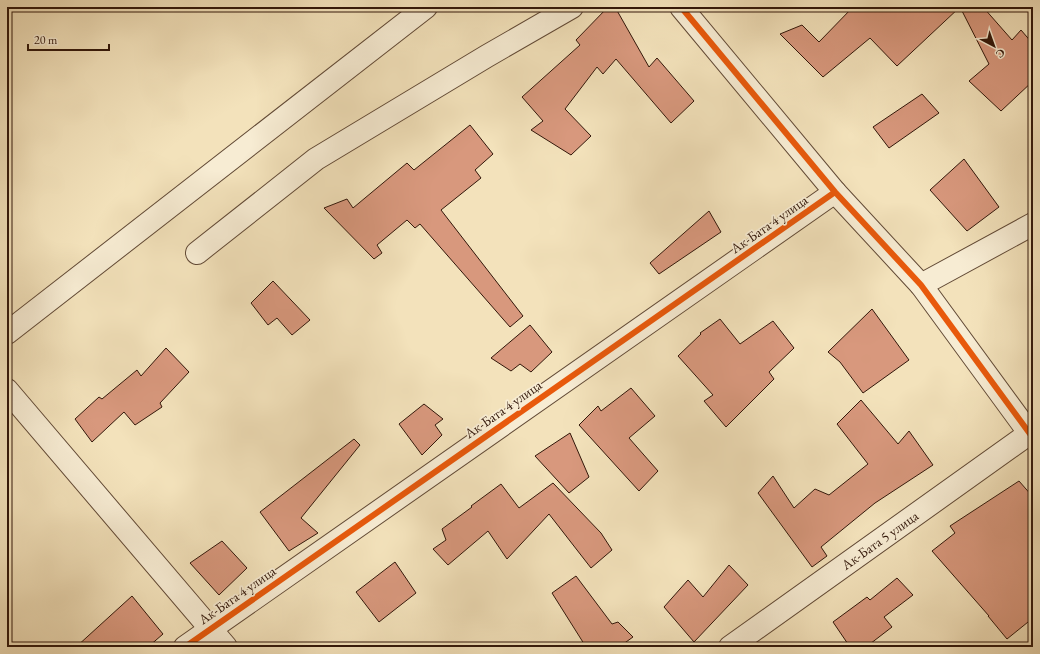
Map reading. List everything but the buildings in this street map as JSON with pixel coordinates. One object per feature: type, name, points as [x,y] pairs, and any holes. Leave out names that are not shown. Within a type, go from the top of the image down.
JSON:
[{"type":"street","points":[[7,333],[426,7]]},
{"type":"street","points":[[197,252],[316,159],[487,56],[572,7]]},
{"type":"street","points":[[681,7],[835,192],[921,285],[1031,436]]},
{"type":"street","name":"Ак-Бата 4 улица","points":[[185,647],[210,628],[835,192]]},
{"type":"street","points":[[921,285],[1033,224]]},
{"type":"street","points":[[7,390],[226,647]]},
{"type":"street","name":"Ак-Бата 5 улица","points":[[730,647],[1031,436]]},
{"type":"cycle path","points":[[681,7],[835,192],[921,285],[1033,438]]},
{"type":"cycle path","points":[[185,647],[835,192]]}]
